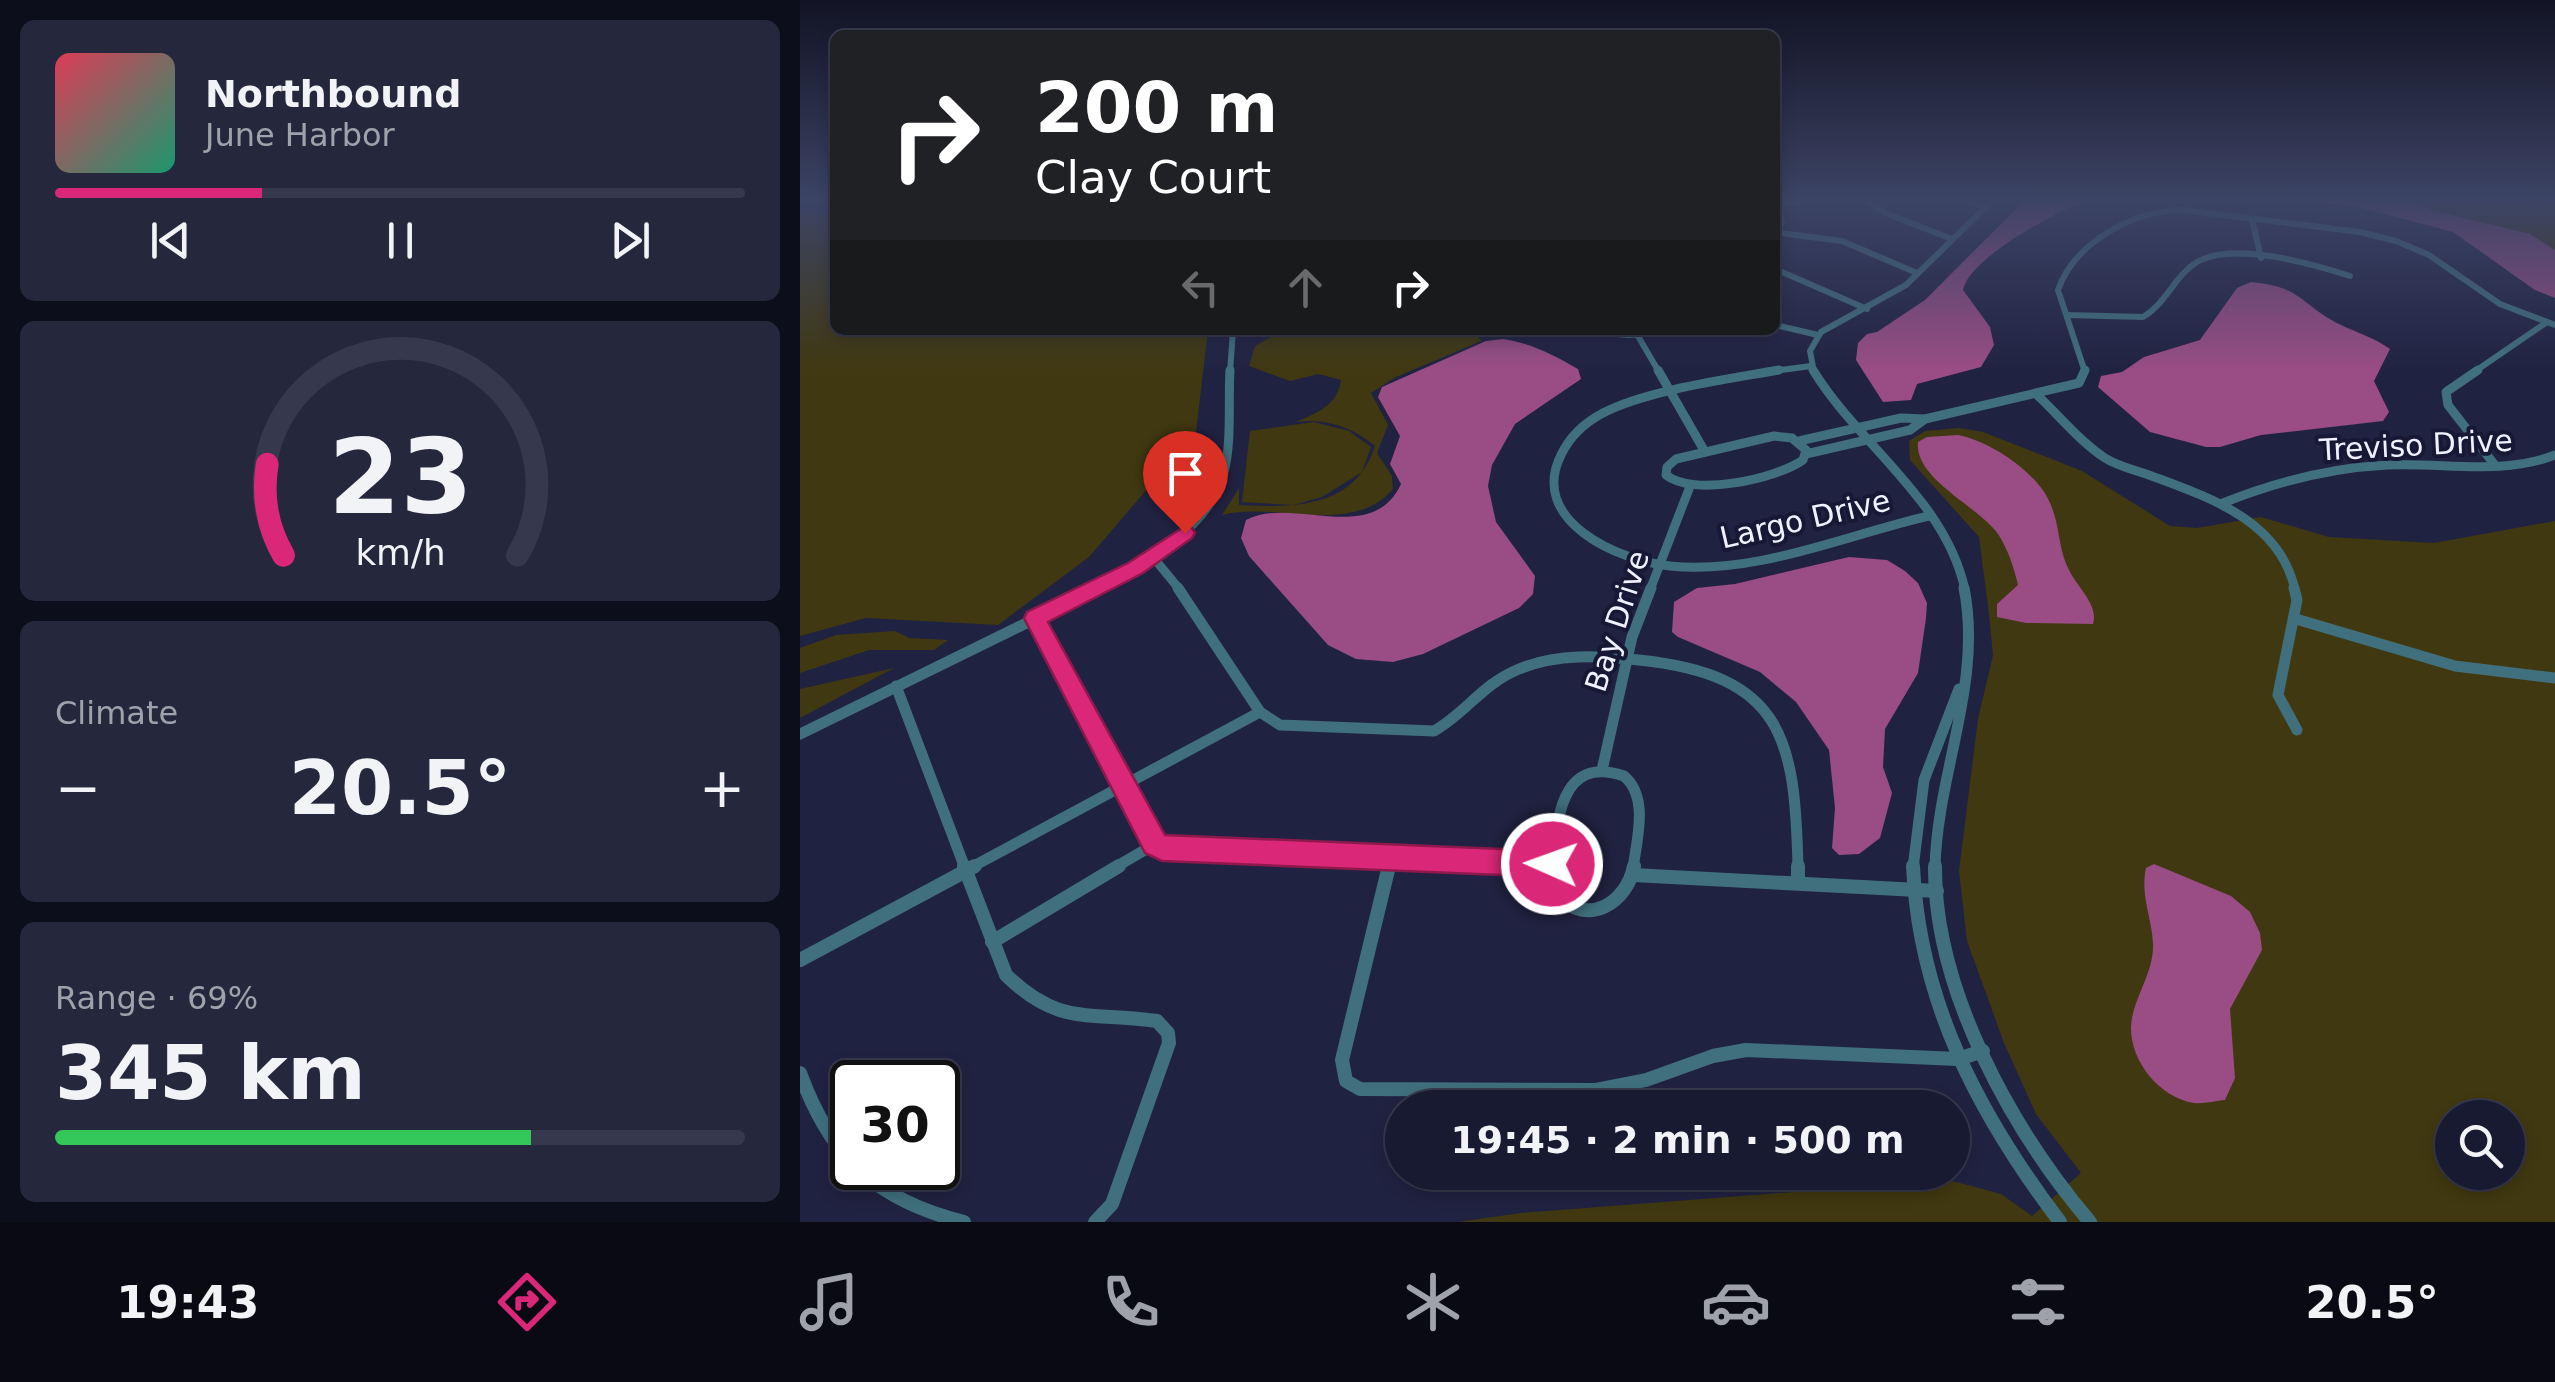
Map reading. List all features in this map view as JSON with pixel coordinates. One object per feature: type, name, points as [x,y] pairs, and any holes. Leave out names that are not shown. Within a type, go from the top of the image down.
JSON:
[{"type":"street","points":[[1879,257],[1918,273]]},
{"type":"street","points":[[1934,257],[1894,293],[1818,335],[1810,352],[1811,366],[1928,516],[1951,552],[1967,598],[1970,634],[1966,674],[1942,799],[1936,891],[1946,940],[1983,1052],[2034,1148],[2090,1222]]},
{"type":"street","points":[[1925,420],[1910,430],[1806,454],[1796,465],[1688,489],[1671,482],[1667,467],[1676,459],[1774,436],[1798,442],[1904,418],[1925,420],[2071,386],[2085,376],[2085,366],[2058,290],[2059,281],[2081,257]]},
{"type":"street","points":[[2067,314],[2143,317],[2199,260],[2213,257]]},
{"type":"street","points":[[2253,257],[2325,267],[2350,276]]},
{"type":"street","points":[[2433,257],[2480,293],[2551,323]]},
{"type":"street","points":[[1780,270],[1867,309]]},
{"type":"street","points":[[2494,464],[2448,406],[2446,392],[2551,323]]},
{"type":"street","points":[[1780,326],[1818,335]]},
{"type":"street","points":[[800,734],[1153,557],[1202,516],[1222,481],[1233,335]]},
{"type":"street","points":[[1640,335],[1705,452]]},
{"type":"street","name":"Largo Drive","points":[[1811,366],[1619,406],[1581,428],[1564,448],[1554,482],[1561,506],[1588,537],[1626,556],[1661,564],[1720,566],[1928,516]]},
{"type":"street","points":[[2036,394],[2111,462],[2223,503],[2253,524],[2284,560],[2296,588],[2296,619],[2278,695],[2297,730]]},
{"type":"street","points":[[1798,442],[1806,454]]},
{"type":"street","name":"Treviso Drive","points":[[2223,503],[2276,484],[2344,470],[2439,463],[2538,463],[2555,455]]},
{"type":"street","name":"Bay Drive","points":[[1602,770],[1625,659],[1688,489]]},
{"type":"street","points":[[1153,557],[1166,568],[1260,712],[1292,727],[1434,730],[1447,724],[1488,684],[1524,666],[1560,658],[1625,659],[1690,667],[1716,676],[1751,696],[1775,722],[1789,750],[1796,781],[1798,883]]},
{"type":"street","points":[[1035,618],[1155,844],[1162,848],[1552,864]]},
{"type":"street","points":[[2296,619],[2460,670],[2555,678]]},
{"type":"street","points":[[1966,674],[1922,785],[1912,851],[1913,889],[1935,996],[1958,1059],[2010,1154],[2060,1222]]},
{"type":"street","points":[[896,686],[1006,975],[1040,1004],[1070,1015],[1098,1020],[1157,1020],[1168,1033],[1169,1042],[1112,1204],[1095,1222]]},
{"type":"street","points":[[800,960],[1260,712]]},
{"type":"street","points":[[1602,770],[1625,776],[1639,793],[1632,875],[1627,890],[1616,902],[1601,909],[1584,910],[1570,906],[1559,896],[1552,882],[1552,864],[1567,792],[1583,775],[1602,770]]},
{"type":"street","points":[[992,942],[1155,844]]},
{"type":"street","points":[[1391,858],[1342,1060],[1346,1081],[1360,1089],[1595,1090],[1646,1080],[1713,1056],[1746,1050],[1958,1059],[1983,1052]]},
{"type":"street","points":[[1632,875],[1936,891]]},
{"type":"street","points":[[800,1074],[821,1128],[862,1176],[914,1208],[964,1222]]},
{"type":"shaded area","points":[[800,257],[830,257],[830,335],[1207,335],[1196,432],[1089,557],[998,625],[866,618],[800,636]]},
{"type":"shaded area","points":[[1968,257],[1990,257],[1969,277],[1963,290],[1990,327],[1994,345],[1981,367],[1917,384],[1911,400],[1883,402],[1856,360],[1858,343],[1925,300]]},
{"type":"shaded area","points":[[2488,257],[2555,257],[2555,298],[2535,290]]},
{"type":"shaded area","points":[[2251,282],[2282,288],[2328,318],[2390,349],[2374,381],[2389,412],[2383,421],[2261,435],[2206,447],[2150,432],[2098,387],[2101,376],[2122,372],[2144,357],[2200,340],[2237,288]]},
{"type":"shaded area","points":[[1274,335],[1477,335],[1481,341],[1394,378],[1371,393],[1388,425],[1377,453],[1392,476],[1393,489],[1376,503],[1335,515],[1222,515],[1239,488],[1239,505],[1301,504],[1338,493],[1366,466],[1375,446],[1338,425],[1296,422],[1331,402],[1341,380],[1318,374],[1290,381],[1249,366],[1255,346]]},
{"type":"shaded area","points":[[1503,339],[1560,359],[1578,369],[1581,379],[1515,424],[1492,465],[1488,486],[1496,522],[1535,576],[1533,594],[1519,608],[1423,654],[1393,662],[1356,659],[1328,645],[1249,556],[1241,538],[1246,520],[1286,513],[1351,516],[1371,513],[1388,503],[1401,484],[1390,464],[1400,436],[1378,397],[1382,387],[1486,341]]},
{"type":"shaded area","points":[[1314,422],[1349,431],[1371,447],[1362,472],[1322,497],[1293,505],[1242,502],[1250,431]]},
{"type":"shaded area","points":[[1959,428],[1983,432],[2082,471],[2170,526],[2197,528],[2261,517],[2329,537],[2434,543],[2555,521],[2555,1222],[1458,1222],[1521,1213],[1819,1190],[1970,1190],[1970,1186],[2001,1194],[2032,1216],[2081,1173],[2036,1114],[2004,1043],[1967,941],[1959,871],[1978,719],[1993,655],[1989,614],[1979,537],[1910,460],[1909,441],[1925,431]]},
{"type":"shaded area","points":[[1958,435],[2011,460],[2044,491],[2065,562],[2093,610],[2093,624],[2026,623],[1997,617],[1997,604],[2018,585],[2005,546],[1989,524],[1936,480],[1919,455],[1918,442],[1927,437]]},
{"type":"shaded area","points":[[1849,557],[1887,560],[1918,583],[1927,603],[1918,673],[1885,729],[1883,767],[1892,793],[1880,838],[1859,854],[1839,855],[1832,848],[1835,808],[1829,750],[1796,702],[1760,672],[1672,632],[1674,602],[1697,588],[1735,584]]},
{"type":"shaded area","points":[[895,631],[909,638],[948,640],[934,650],[869,650],[800,673],[800,648],[836,635]]},
{"type":"shaded area","points":[[894,668],[800,718],[800,689]]},
{"type":"shaded area","points":[[2154,864],[2231,896],[2250,912],[2260,933],[2262,950],[2230,1009],[2235,1078],[2225,1100],[2194,1103],[2167,1092],[2146,1072],[2133,1046],[2132,1018],[2153,954],[2145,878],[2146,868]]},
{"type":"route","points":[[1185,533],[1136,568],[1035,618],[1152,842],[1162,848],[1552,864]]}]
